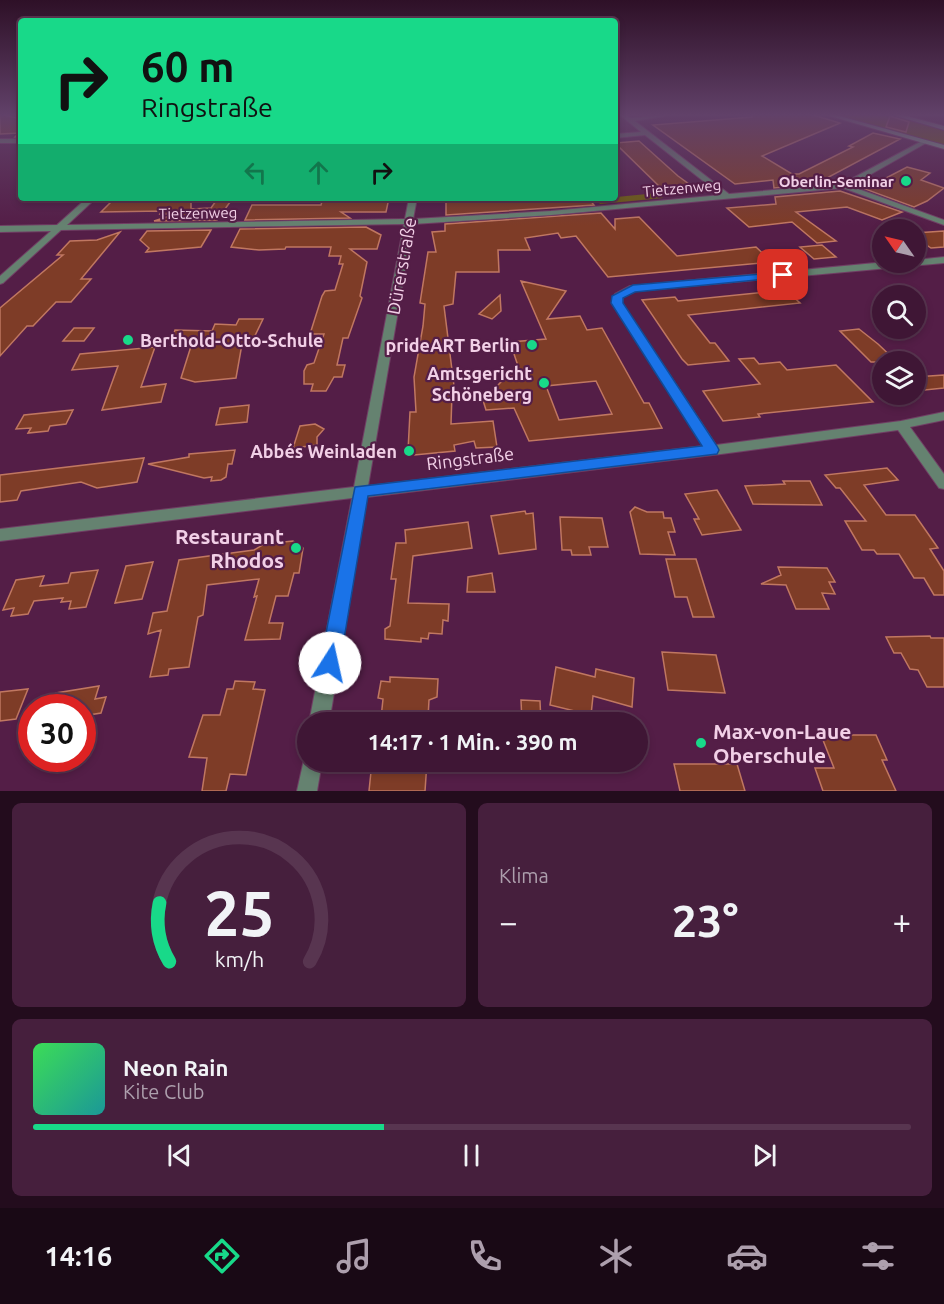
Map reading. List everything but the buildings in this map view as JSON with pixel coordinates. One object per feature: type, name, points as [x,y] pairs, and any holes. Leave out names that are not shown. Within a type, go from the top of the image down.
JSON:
[{"type":"street","points":[[669,151],[728,197]]},
{"type":"street","name":"Tietzenweg","points":[[0,229],[409,221],[551,213],[844,186],[908,151]]},
{"type":"street","points":[[844,186],[944,223]]},
{"type":"street","points":[[0,281],[89,201]]},
{"type":"street","name":"Dürerstraße","points":[[321,712],[412,201]]},
{"type":"street","points":[[712,450],[617,303],[618,296],[633,288],[944,260]]},
{"type":"street","name":"Ringstraße","points":[[0,535],[712,450],[901,425],[944,416]]},
{"type":"street","points":[[901,425],[944,484]]},
{"type":"street","points":[[307,791],[310,772]]},
{"type":"shaded area","points":[[657,193],[663,198],[600,204],[598,201],[618,201],[618,197]]},
{"type":"place","name":"Oberlin-Seminar","points":[[906,181]]},
{"type":"place","name":"Berthold-Otto-Schule","points":[[128,340]]},
{"type":"place","name":"prideART Berlin","points":[[532,345]]},
{"type":"place","name":"Amtsgericht Schöneberg","points":[[544,383]]},
{"type":"place","name":"Abbés Weinladen","points":[[409,451]]},
{"type":"place","name":"Restaurant Rhodos","points":[[296,548]]},
{"type":"place","name":"Max-von-Laue Oberschule","points":[[701,743]]},
{"type":"route","points":[[330,663],[361,491],[712,450],[617,303],[618,296],[633,288],[783,275]]}]
